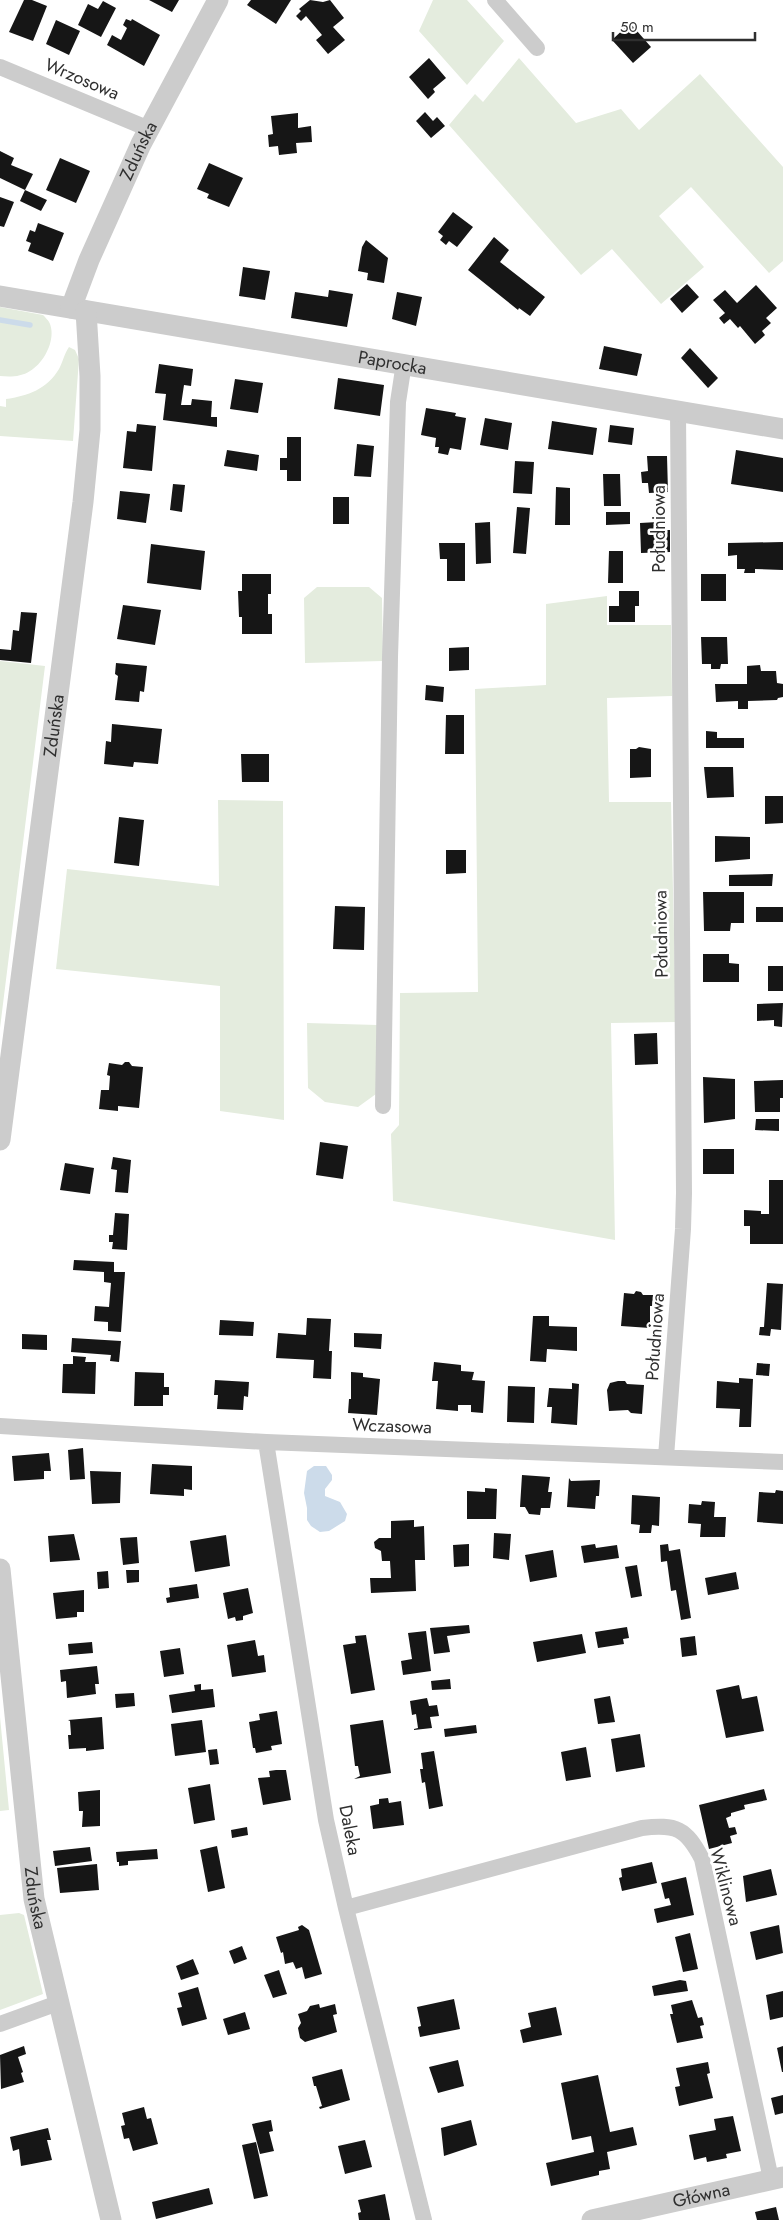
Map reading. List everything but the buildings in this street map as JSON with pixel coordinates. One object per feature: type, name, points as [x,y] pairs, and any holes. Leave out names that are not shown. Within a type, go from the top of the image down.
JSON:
[{"type":"street","name":"Zduńska","points":[[0,1140],[83,502],[90,430],[90,376],[78,309],[102,229],[150,129],[218,0]]},
{"type":"street","points":[[495,0],[537,48]]},
{"type":"street","name":"Wrzosowa","points":[[0,67],[150,129]]},
{"type":"street","name":"Paprocka","points":[[0,296],[404,363],[783,429]]},
{"type":"street","points":[[384,1106],[390,657],[398,402],[404,363]]},
{"type":"street","name":"Południowa","points":[[666,1456],[684,1229],[678,411]]},
{"type":"street","name":"Wczasowa","points":[[0,1426],[266,1442],[783,1462]]},
{"type":"street","name":"Daleka","points":[[266,1442],[326,1820],[346,1908],[424,2220]]},
{"type":"street","name":"Zduńska","points":[[0,1568],[34,1898],[111,2220]]},
{"type":"street","name":"Wiklinowa","points":[[346,1908],[642,1828],[663,1826],[678,1829],[693,1841],[702,1859],[777,2178]]},
{"type":"street","points":[[0,2024],[58,2003]]},
{"type":"street","name":"Główna","points":[[592,2220],[777,2178]]},
{"type":"shaded area","points":[[433,0],[467,0],[504,41],[467,85],[419,31]]},
{"type":"shaded area","points":[[519,58],[576,123],[621,109],[639,130],[700,74],[783,167],[783,261],[769,273],[691,187],[659,216],[704,267],[661,304],[612,249],[581,275],[449,125],[475,94],[483,102]]},
{"type":"shaded area","points":[[0,307],[43,315],[50,324],[51,337],[48,351],[40,363],[23,374],[0,376]]},
{"type":"shaded area","points":[[69,347],[75,350],[79,359],[73,441],[0,436],[0,406],[6,407],[6,399],[22,396],[49,382],[59,369]]},
{"type":"shaded area","points":[[317,587],[369,587],[382,598],[383,661],[305,663],[304,598]]},
{"type":"shaded area","points":[[607,596],[607,625],[671,625],[672,696],[607,698],[609,802],[671,802],[676,1022],[611,1023],[615,1240],[393,1201],[391,1134],[399,1125],[400,993],[478,992],[475,689],[546,685],[546,604]]},
{"type":"shaded area","points":[[0,661],[45,666],[0,1028]]},
{"type":"shaded area","points":[[218,800],[283,801],[284,1120],[220,1111],[220,986],[56,969],[67,869],[219,886]]},
{"type":"shaded area","points":[[307,1023],[377,1025],[376,1094],[358,1107],[325,1102],[308,1088]]},
{"type":"shaded area","points":[[0,1717],[9,1810],[0,1811]]},
{"type":"shaded area","points":[[19,1913],[24,1915],[43,1994],[0,2010],[0,1915]]},
{"type":"water","points":[[314,1466],[326,1466],[332,1475],[332,1480],[325,1489],[325,1496],[340,1502],[347,1514],[345,1521],[329,1531],[320,1532],[311,1526],[307,1520],[304,1493],[307,1471]]},
{"type":"waterway","points":[[0,320],[30,325]]}]
